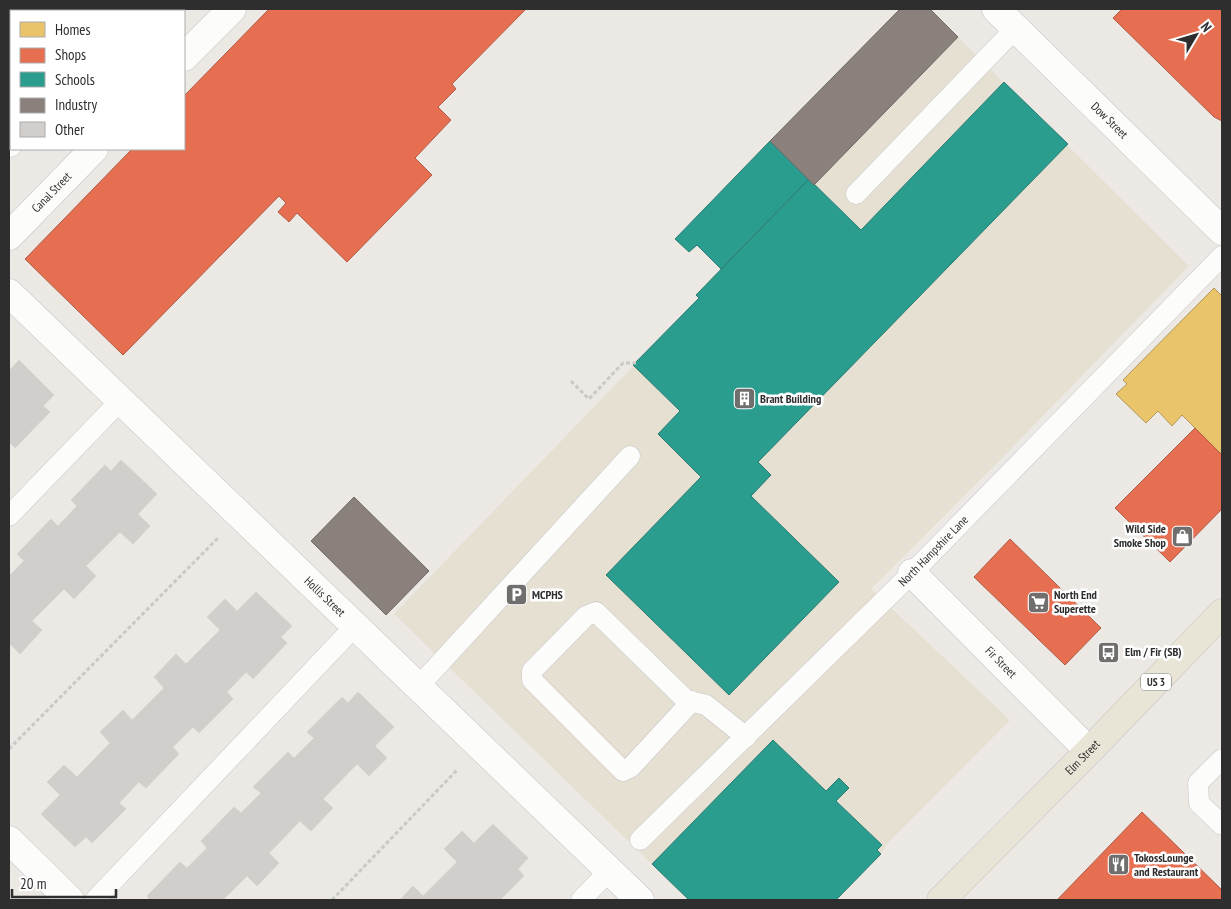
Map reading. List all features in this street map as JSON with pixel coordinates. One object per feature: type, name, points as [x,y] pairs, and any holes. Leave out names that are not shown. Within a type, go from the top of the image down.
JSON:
[{"type":"main road","name":"Elm Street","points":[[942,900],[1089,752],[1222,613]]},
{"type":"street","points":[[185,57],[232,9]]},
{"type":"street","name":"Dow Street","points":[[1002,14],[1222,232]]},
{"type":"street","name":"Canal Street","points":[[9,236],[93,150]]},
{"type":"street","name":"Hollis Street","points":[[9,293],[640,900]]},
{"type":"street","name":"Fir Street","points":[[912,573],[1089,752]]},
{"type":"street","points":[[9,840],[70,900]]},
{"type":"lane","points":[[856,194],[1002,14]]},
{"type":"lane","name":"North Hampshire Lane","points":[[640,840],[912,573],[1222,256]]},
{"type":"lane","points":[[9,516],[121,400]]},
{"type":"lane","points":[[418,686],[630,456]]},
{"type":"lane","points":[[692,701],[631,767],[622,771],[532,680],[532,671],[586,616],[596,612],[686,700],[692,701],[706,706],[746,737]]},
{"type":"lane","points":[[94,900],[356,626]]},
{"type":"lane","points":[[1222,759],[1198,783],[1199,803],[1222,825]]},
{"type":"lane","points":[[581,900],[609,871]]},
{"type":"path","points":[[571,381],[589,399],[623,363],[636,363]]},
{"type":"path","points":[[9,749],[221,536]]},
{"type":"path","points":[[332,900],[458,769]]},
{"type":"shaded area","points":[[958,37],[1189,266],[871,589],[1010,720],[888,843],[881,854],[836,900],[689,900],[394,614],[699,298],[696,295],[809,179],[815,184]]},
{"type":"building: Homes","points":[[1214,288],[1222,296],[1222,455],[1182,415],[1172,426],[1158,411],[1146,423],[1116,394],[1127,384],[1123,380]]},
{"type":"building: Shops","points":[[269,9],[526,9],[452,84],[456,89],[438,107],[451,120],[415,158],[432,175],[347,262],[297,213],[289,222],[278,212],[286,203],[279,196],[123,355],[25,259],[131,150],[185,150],[185,95]]},
{"type":"building: Shops","points":[[1122,9],[1222,9],[1222,121],[1214,117],[1113,18]]},
{"type":"building: Shops","points":[[1195,428],[1222,455],[1222,509],[1170,562],[1115,508]]},
{"type":"building: Shops","name":"North End Superette","points":[[1010,539],[1101,628],[1065,665],[974,577]]},
{"type":"building: Shops","points":[[1142,812],[1222,890],[1222,900],[1057,900]]},
{"type":"building: Schools","name":"Brant Building","points":[[1004,82],[1068,144],[758,462],[771,475],[751,496],[839,582],[729,695],[606,575],[701,477],[658,434],[680,411],[633,365],[699,298],[696,295],[809,179],[861,230]]},
{"type":"building: Schools","points":[[770,141],[809,179],[721,269],[697,245],[689,252],[675,239]]},
{"type":"building: Schools","points":[[773,740],[826,791],[839,778],[849,788],[836,801],[882,845],[877,850],[881,854],[836,900],[689,900],[652,864]]},
{"type":"building: Industry","points":[[900,9],[930,9],[958,37],[814,185],[770,141]]},
{"type":"building: Industry","points":[[354,497],[429,571],[386,615],[311,541]]},
{"type":"building: Other","points":[[19,360],[54,395],[43,406],[50,412],[15,448],[9,442],[9,371]]},
{"type":"building: Other","points":[[121,460],[157,494],[138,514],[150,526],[133,544],[120,532],[86,566],[96,576],[74,599],[64,589],[32,621],[42,630],[20,654],[9,645],[9,576],[24,561],[17,554],[51,519],[58,526],[77,506],[71,500],[105,465],[111,471]]},
{"type":"building: Other","points":[[256,592],[292,626],[281,637],[287,643],[253,679],[246,672],[227,692],[233,699],[199,733],[193,727],[173,747],[179,754],[146,788],[139,782],[119,803],[126,809],[92,843],[86,837],[75,847],[41,814],[60,795],[47,782],[64,765],[77,777],[110,743],[100,732],[123,710],[132,720],[164,688],[154,677],[176,654],[186,664],[220,630],[207,617],[225,599],[237,611]]},
{"type":"building: Other","points":[[358,692],[394,727],[375,746],[387,758],[369,776],[357,764],[323,799],[333,808],[311,831],[300,821],[269,853],[279,863],[257,886],[247,876],[223,900],[150,900],[147,896],[180,862],[187,868],[207,848],[201,841],[234,807],[241,813],[261,793],[253,787],[288,752],[294,758],[314,738],[307,732],[342,697],[348,703]]},
{"type":"building: Other","points":[[493,824],[528,858],[518,869],[524,876],[500,900],[400,900],[413,886],[423,896],[457,862],[444,849],[462,831],[474,843]]},
{"type":"place","name":"Brant Building","points":[[744,399]]},
{"type":"place","name":"Wild Side Smoke Shop","points":[[1182,536]]},
{"type":"place","name":"MCPHS","points":[[516,595]]},
{"type":"place","name":"North End Superette","points":[[1038,602]]},
{"type":"place","name":"Elm / Fir (SB)","points":[[1109,652]]},
{"type":"place","name":"TokossLounge and Restaurant","points":[[1118,865]]}]
